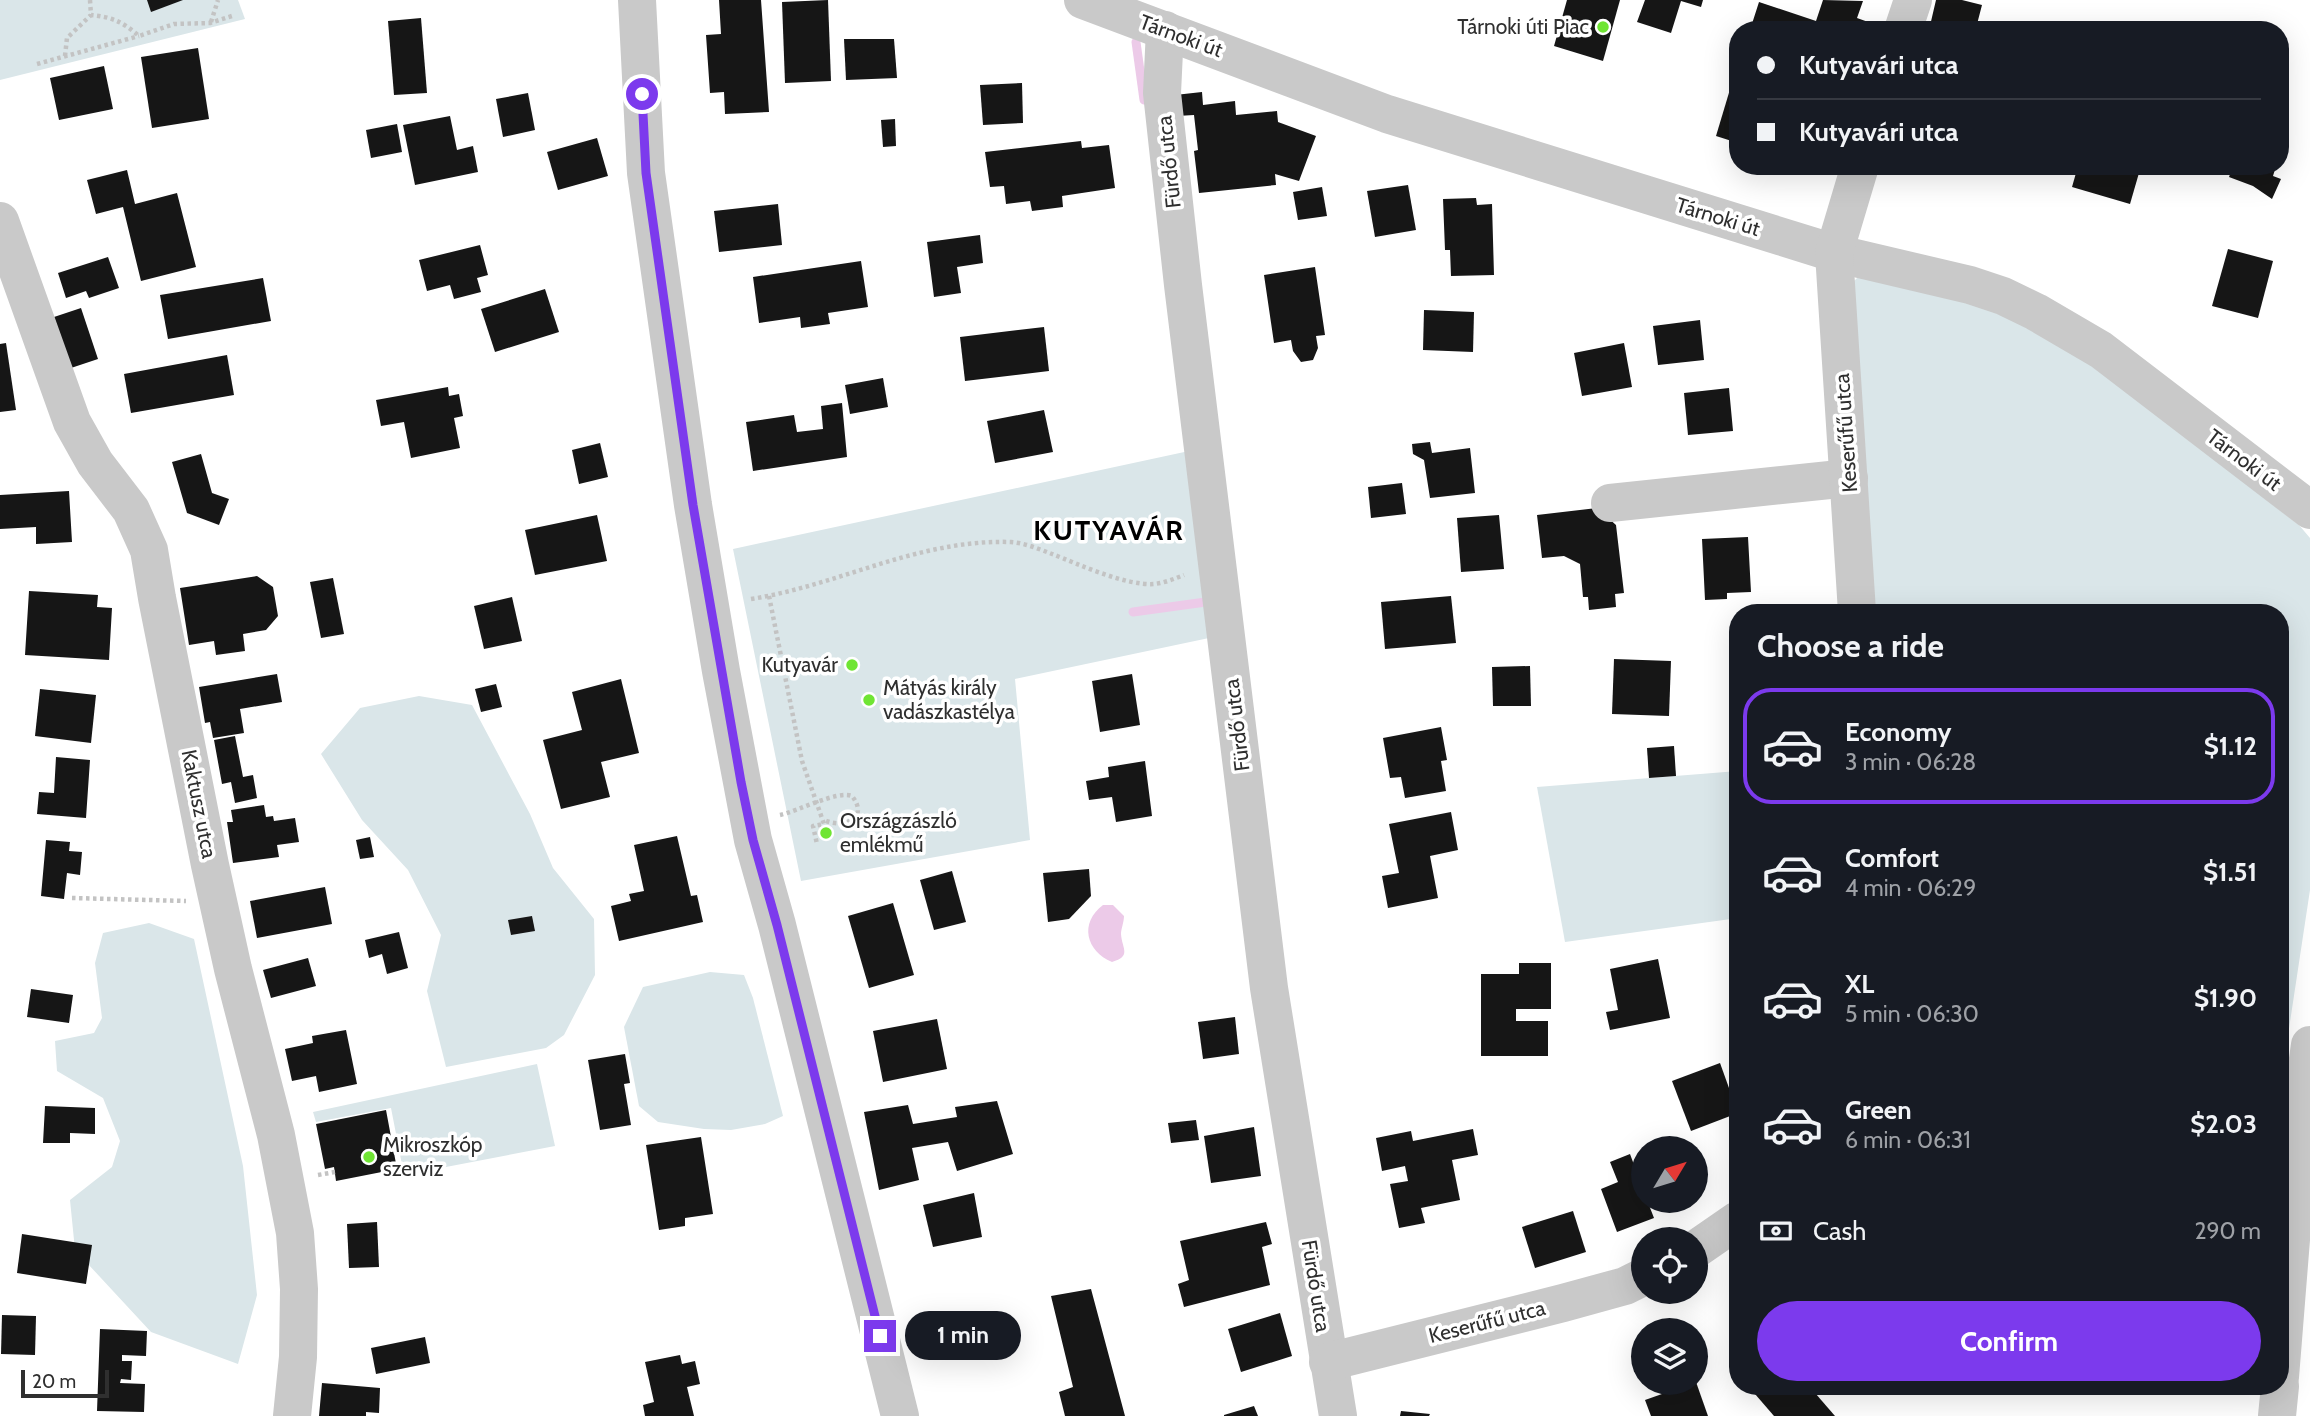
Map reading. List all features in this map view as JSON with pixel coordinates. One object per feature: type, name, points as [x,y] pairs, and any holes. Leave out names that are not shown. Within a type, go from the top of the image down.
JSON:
[{"type":"street","points":[[637,0],[646,173],[693,505],[723,683],[753,840],[777,925],[900,1416]]},
{"type":"street","name":"Tárnoki út","points":[[1083,0],[1152,17],[1387,114],[1834,253],[1970,285],[2003,296],[2101,350],[2310,510]]},
{"type":"street","points":[[1906,21],[1913,0]]},
{"type":"street","name":"Fürdő utca","points":[[1152,17],[1269,988],[1338,1416]]},
{"type":"street","points":[[1834,253],[1857,175]]},
{"type":"street","name":"Kaktusz utca","points":[[0,221],[72,422],[95,463],[131,510],[149,550],[210,865],[233,969],[276,1135],[295,1234],[299,1289],[298,1356],[292,1416]]},
{"type":"street","name":"Keserűfű utca","points":[[1834,253],[1857,604]]},
{"type":"street","points":[[1610,503],[1849,478]]},
{"type":"street","points":[[2289,1264],[2302,1102],[2310,1045]]},
{"type":"street","points":[[1708,1241],[1729,1226]]},
{"type":"street","name":"Keserűfű utca","points":[[1328,1362],[1563,1303],[1631,1283]]},
{"type":"street","points":[[2277,1416],[2279,1395]]},
{"type":"path","points":[[90,0],[91,15]]},
{"type":"path","points":[[210,23],[218,0]]},
{"type":"path","points":[[65,56],[67,38],[91,15],[111,16],[139,36]]},
{"type":"path","points":[[37,64],[174,24],[210,23],[235,15]]},
{"type":"path","points":[[751,599],[820,584],[916,552],[986,543],[1021,544],[1098,572],[1145,584],[1173,579],[1217,560]]},
{"type":"path","points":[[769,596],[802,761],[824,824],[813,826],[817,844]]},
{"type":"path","points":[[791,812],[837,794],[852,796],[857,802],[857,814],[853,821],[832,824],[823,820]]},
{"type":"path","points":[[72,898],[174,901]]},
{"type":"shaded area","points":[[0,0],[238,0],[245,19],[0,80]]},
{"type":"shaded area","points":[[1858,277],[1974,303],[2065,344],[2299,525],[2310,538],[2310,890],[2289,1029],[2289,604],[1870,604],[1853,282]]},
{"type":"shaded area","points":[[1189,451],[1209,638],[1015,679],[1030,840],[801,881],[733,549]]},
{"type":"shaded area","points":[[419,696],[472,705],[530,814],[553,868],[594,919],[595,975],[564,1035],[546,1048],[446,1067],[427,991],[441,935],[408,870],[362,820],[321,754],[360,708]]},
{"type":"shaded area","points":[[1729,772],[1729,919],[1565,942],[1537,787]]},
{"type":"shaded area","points":[[1103,905],[1113,905],[1124,916],[1121,934],[1124,954],[1112,962],[1096,951],[1089,936],[1091,920]]},
{"type":"shaded area","points":[[149,923],[194,939],[243,1166],[257,1295],[238,1364],[151,1332],[75,1250],[70,1200],[112,1167],[120,1141],[103,1098],[57,1071],[55,1041],[94,1033],[102,1018],[95,963],[103,933]]},
{"type":"shaded area","points":[[710,972],[744,975],[753,998],[783,1116],[765,1124],[731,1130],[704,1129],[658,1122],[639,1106],[624,1027],[643,987]]},
{"type":"shaded area","points":[[537,1064],[555,1146],[404,1175],[391,1108],[316,1122],[313,1112]]},
{"type":"building","points":[[147,0],[183,0],[151,12]]},
{"type":"building","points":[[719,0],[761,0],[769,112],[725,114],[724,92],[710,93],[706,35],[721,34]]},
{"type":"building","points":[[828,0],[831,81],[785,83],[782,2]]},
{"type":"building","points":[[1567,0],[1620,0],[1603,61],[1554,46]]},
{"type":"building","points":[[1645,0],[1703,0],[1701,7],[1681,1],[1671,33],[1637,22]]},
{"type":"building","points":[[1823,0],[1863,1],[1857,18],[1865,21],[1816,21]]},
{"type":"building","points":[[1936,0],[1962,0],[1982,5],[1978,21],[1931,21]]},
{"type":"building","points":[[1759,2],[1816,21],[1753,21]]},
{"type":"building","points":[[421,18],[427,93],[394,95],[388,21]]},
{"type":"building","points":[[844,39],[894,39],[897,78],[846,80]]},
{"type":"building","points":[[198,48],[209,119],[152,128],[141,57]]},
{"type":"building","points":[[104,66],[113,109],[59,120],[50,78]]},
{"type":"building","points":[[1022,83],[1023,123],[983,125],[980,85]]},
{"type":"building","points":[[1202,92],[1203,105],[1235,101],[1236,115],[1277,111],[1278,122],[1316,136],[1299,181],[1275,174],[1276,185],[1199,193],[1194,151],[1198,150],[1194,115],[1177,116],[1175,95]]},
{"type":"building","points":[[528,93],[535,130],[503,137],[496,99]]},
{"type":"building","points":[[1729,93],[1729,140],[1716,136]]},
{"type":"building","points":[[450,116],[457,150],[473,146],[478,172],[415,185],[403,125]]},
{"type":"building","points":[[895,119],[896,146],[883,147],[881,120]]},
{"type":"building","points":[[397,124],[402,152],[371,158],[366,130]]},
{"type":"building","points":[[597,138],[608,176],[558,190],[547,152]]},
{"type":"building","points":[[1081,141],[1082,148],[1109,145],[1115,188],[1062,196],[1063,207],[1032,211],[1030,201],[1006,204],[1004,186],[990,187],[985,152]]},
{"type":"building","points":[[127,170],[135,204],[177,193],[196,267],[141,281],[123,207],[96,214],[87,180]]},
{"type":"building","points":[[2075,175],[2138,175],[2130,204],[2072,187]]},
{"type":"building","points":[[2273,175],[2281,179],[2272,199],[2253,186],[2229,177]]},
{"type":"building","points":[[1408,185],[1416,230],[1375,237],[1367,191]]},
{"type":"building","points":[[1322,187],[1327,216],[1298,220],[1293,192]]},
{"type":"building","points":[[1476,198],[1477,205],[1492,204],[1494,275],[1451,276],[1450,250],[1445,250],[1443,199]]},
{"type":"building","points":[[778,204],[782,245],[719,252],[714,211]]},
{"type":"building","points":[[980,235],[983,263],[957,267],[961,293],[934,297],[927,242]]},
{"type":"building","points":[[480,245],[488,275],[477,278],[481,292],[454,299],[450,285],[427,291],[419,260]]},
{"type":"building","points":[[2228,249],[2273,261],[2258,318],[2212,306]]},
{"type":"building","points":[[108,257],[119,288],[89,298],[86,291],[66,298],[58,273]]},
{"type":"building","points":[[861,261],[868,307],[828,313],[830,324],[801,328],[800,317],[759,323],[753,277]]},
{"type":"building","points":[[1315,267],[1325,335],[1316,336],[1318,348],[1313,360],[1301,362],[1293,351],[1291,340],[1274,343],[1264,275]]},
{"type":"building","points":[[263,278],[271,321],[168,339],[160,295]]},
{"type":"building","points":[[545,289],[559,332],[495,352],[481,309]]},
{"type":"building","points":[[81,308],[98,359],[71,368],[54,317]]},
{"type":"building","points":[[1424,310],[1474,312],[1473,352],[1423,350]]},
{"type":"building","points":[[1700,320],[1704,360],[1658,365],[1653,326]]},
{"type":"building","points":[[1044,327],[1049,371],[965,381],[960,337]]},
{"type":"building","points":[[6,343],[16,410],[0,412],[0,344]]},
{"type":"building","points":[[1624,343],[1632,387],[1582,396],[1574,353]]},
{"type":"building","points":[[227,355],[234,395],[131,413],[124,374]]},
{"type":"building","points":[[883,378],[888,407],[850,414],[845,385]]},
{"type":"building","points":[[448,387],[449,396],[459,394],[463,416],[454,418],[460,448],[411,458],[404,422],[381,426],[376,400]]},
{"type":"building","points":[[1729,388],[1733,431],[1688,435],[1684,393]]},
{"type":"building","points":[[842,403],[847,457],[753,471],[746,422],[794,415],[797,432],[823,429],[821,406]]},
{"type":"building","points":[[1044,410],[1053,452],[995,463],[987,421]]},
{"type":"building","points":[[1430,442],[1432,453],[1470,448],[1475,493],[1430,498],[1424,460],[1413,454],[1412,444]]},
{"type":"building","points":[[600,443],[608,477],[579,484],[572,450]]},
{"type":"building","points":[[201,454],[212,493],[229,499],[219,525],[187,513],[172,462]]},
{"type":"building","points":[[1402,483],[1406,514],[1371,518],[1368,487]]},
{"type":"building","points":[[69,491],[72,542],[36,544],[36,527],[0,529],[0,495]]},
{"type":"building","points":[[1597,508],[1616,525],[1624,593],[1615,594],[1616,607],[1589,610],[1588,597],[1583,597],[1580,564],[1564,556],[1542,558],[1537,515]]},
{"type":"building","points":[[597,515],[607,561],[535,575],[525,530]]},
{"type":"building","points":[[1499,515],[1504,569],[1461,572],[1457,518]]},
{"type":"building","points":[[1748,537],[1751,592],[1727,593],[1727,599],[1705,600],[1702,539]]},
{"type":"building","points":[[257,576],[273,587],[278,616],[266,630],[243,634],[245,651],[216,655],[214,641],[189,645],[180,588]]},
{"type":"building","points":[[333,578],[344,634],[321,638],[310,582]]},
{"type":"building","points":[[29,591],[98,595],[97,607],[112,608],[109,660],[25,655]]},
{"type":"building","points":[[1451,596],[1456,643],[1385,649],[1381,602]]},
{"type":"building","points":[[512,597],[522,641],[484,649],[474,606]]},
{"type":"building","points":[[1614,659],[1671,661],[1669,716],[1612,714]]},
{"type":"building","points":[[1530,666],[1531,706],[1493,706],[1492,667]]},
{"type":"building","points":[[277,674],[282,702],[240,709],[244,733],[213,738],[210,722],[205,723],[199,687]]},
{"type":"building","points":[[1132,674],[1140,725],[1100,732],[1092,681]]},
{"type":"building","points":[[621,679],[639,753],[601,762],[610,797],[561,809],[543,740],[582,730],[572,692]]},
{"type":"building","points":[[496,684],[502,707],[481,712],[475,689]]},
{"type":"building","points":[[40,689],[96,695],[91,743],[35,736]]},
{"type":"building","points":[[1441,727],[1447,760],[1441,761],[1446,791],[1405,798],[1401,777],[1390,778],[1383,738]]},
{"type":"building","points":[[235,736],[243,777],[253,775],[257,798],[235,803],[231,782],[222,784],[214,740]]},
{"type":"building","points":[[1674,746],[1676,776],[1649,778],[1647,748]]},
{"type":"building","points":[[56,757],[90,760],[86,818],[37,814],[39,792],[54,793]]},
{"type":"building","points":[[1145,761],[1152,816],[1116,822],[1112,797],[1089,800],[1086,781],[1109,777],[1108,767]]},
{"type":"building","points":[[264,805],[266,817],[273,816],[274,821],[295,818],[299,842],[277,845],[279,857],[233,863],[227,822],[233,822],[231,810]]},
{"type":"building","points":[[1451,812],[1458,850],[1430,856],[1438,898],[1388,908],[1382,876],[1399,873],[1389,824]]},
{"type":"building","points":[[677,836],[691,896],[697,895],[703,922],[619,941],[611,906],[631,901],[629,894],[644,891],[634,845]]},
{"type":"building","points":[[370,837],[374,857],[360,859],[356,840]]},
{"type":"building","points":[[46,840],[70,842],[69,851],[82,852],[80,875],[67,873],[64,899],[41,896]]},
{"type":"building","points":[[1089,869],[1091,896],[1069,919],[1048,922],[1043,873]]},
{"type":"building","points":[[952,871],[966,922],[934,930],[920,880]]},
{"type":"building","points":[[325,887],[332,924],[257,938],[250,901]]},
{"type":"building","points":[[893,903],[914,975],[869,988],[848,916]]},
{"type":"building","points":[[532,916],[535,931],[511,935],[508,920]]},
{"type":"building","points":[[399,932],[408,968],[387,974],[382,954],[369,958],[365,940]]},
{"type":"building","points":[[308,958],[316,986],[271,998],[263,970]]},
{"type":"building","points":[[1658,959],[1670,1018],[1610,1030],[1606,1012],[1618,1010],[1610,969]]},
{"type":"building","points":[[1519,963],[1551,963],[1551,1009],[1516,1009],[1516,1021],[1548,1021],[1548,1056],[1481,1056],[1481,974],[1519,974]]},
{"type":"building","points":[[31,989],[73,995],[69,1023],[27,1017]]},
{"type":"building","points":[[1235,1017],[1239,1054],[1203,1059],[1198,1022]]},
{"type":"building","points":[[937,1019],[947,1069],[883,1082],[873,1031]]},
{"type":"building","points":[[346,1030],[357,1084],[319,1092],[316,1076],[292,1081],[285,1049],[313,1043],[312,1036]]},
{"type":"building","points":[[625,1054],[630,1083],[624,1084],[631,1125],[600,1130],[588,1060]]},
{"type":"building","points":[[1720,1063],[1729,1088],[1729,1116],[1691,1131],[1672,1081]]},
{"type":"building","points":[[997,1101],[1013,1154],[957,1171],[948,1142],[912,1148],[919,1180],[879,1190],[864,1112],[908,1105],[913,1124],[957,1117],[955,1107]]},
{"type":"building","points":[[45,1106],[95,1108],[95,1134],[70,1133],[70,1143],[43,1143]]},
{"type":"building","points":[[386,1110],[397,1169],[336,1181],[334,1167],[325,1169],[316,1124]]},
{"type":"building","points":[[1196,1120],[1199,1140],[1171,1143],[1168,1123]]},
{"type":"building","points":[[1254,1127],[1261,1176],[1211,1183],[1204,1136]]},
{"type":"building","points":[[1473,1129],[1478,1155],[1452,1160],[1460,1200],[1421,1208],[1425,1223],[1399,1228],[1390,1184],[1408,1181],[1405,1166],[1382,1171],[1376,1138],[1411,1131],[1413,1141]]},
{"type":"building","points":[[701,1137],[713,1214],[685,1218],[685,1226],[659,1230],[646,1145]]},
{"type":"building","points":[[1630,1154],[1631,1213],[1652,1213],[1654,1218],[1617,1232],[1601,1189],[1618,1182],[1610,1162]]},
{"type":"building","points":[[974,1193],[982,1237],[933,1247],[923,1205]]},
{"type":"building","points":[[1573,1211],[1586,1252],[1535,1268],[1522,1227]]},
{"type":"building","points":[[377,1222],[379,1267],[349,1268],[347,1224]]},
{"type":"building","points":[[1266,1222],[1272,1244],[1262,1247],[1270,1285],[1184,1307],[1178,1284],[1189,1280],[1180,1241]]},
{"type":"building","points":[[22,1234],[92,1245],[86,1284],[17,1273]]},
{"type":"building","points":[[1091,1289],[1125,1416],[1065,1416],[1059,1392],[1073,1387],[1051,1296]]},
{"type":"building","points":[[1280,1313],[1292,1356],[1241,1372],[1228,1329]]},
{"type":"building","points":[[2,1315],[36,1316],[35,1355],[1,1354]]},
{"type":"building","points":[[100,1329],[147,1331],[146,1356],[122,1355],[122,1361],[132,1361],[131,1380],[121,1379],[120,1383],[145,1384],[144,1412],[97,1411]]},
{"type":"building","points":[[425,1337],[430,1363],[376,1374],[371,1348]]},
{"type":"building","points":[[680,1355],[682,1364],[695,1361],[700,1384],[687,1387],[694,1416],[645,1416],[643,1405],[654,1402],[645,1362]]},
{"type":"building","points":[[322,1383],[380,1388],[379,1413],[366,1412],[366,1416],[319,1416]]},
{"type":"building","points":[[1659,1395],[1701,1395],[1708,1416],[1651,1416],[1645,1400]]},
{"type":"building","points":[[1756,1395],[1817,1395],[1835,1416],[1774,1416]]},
{"type":"building","points":[[1254,1406],[1258,1416],[1224,1416],[1224,1415]]},
{"type":"building","points":[[1401,1411],[1430,1414],[1400,1416]]},
{"type":"waterway","points":[[1136,42],[1144,100]]},
{"type":"waterway","points":[[1133,612],[1213,601]]},
{"type":"place","name":"Tárnoki úti Piac","points":[[1603,27]]},
{"type":"place","name":"Kutyavár","points":[[852,665]]},
{"type":"place","name":"Mátyás király vadászkastélya","points":[[869,700]]},
{"type":"place","name":"Országzászló emlékmű","points":[[826,833]]},
{"type":"place","name":"Mikroszkóp szerviz","points":[[369,1157]]},
{"type":"district","name":"KUTYAVÁR","points":[[1109,530]]},
{"type":"route","points":[[642,94],[646,173],[693,505],[741,782],[753,840],[777,925],[880,1336]]}]
